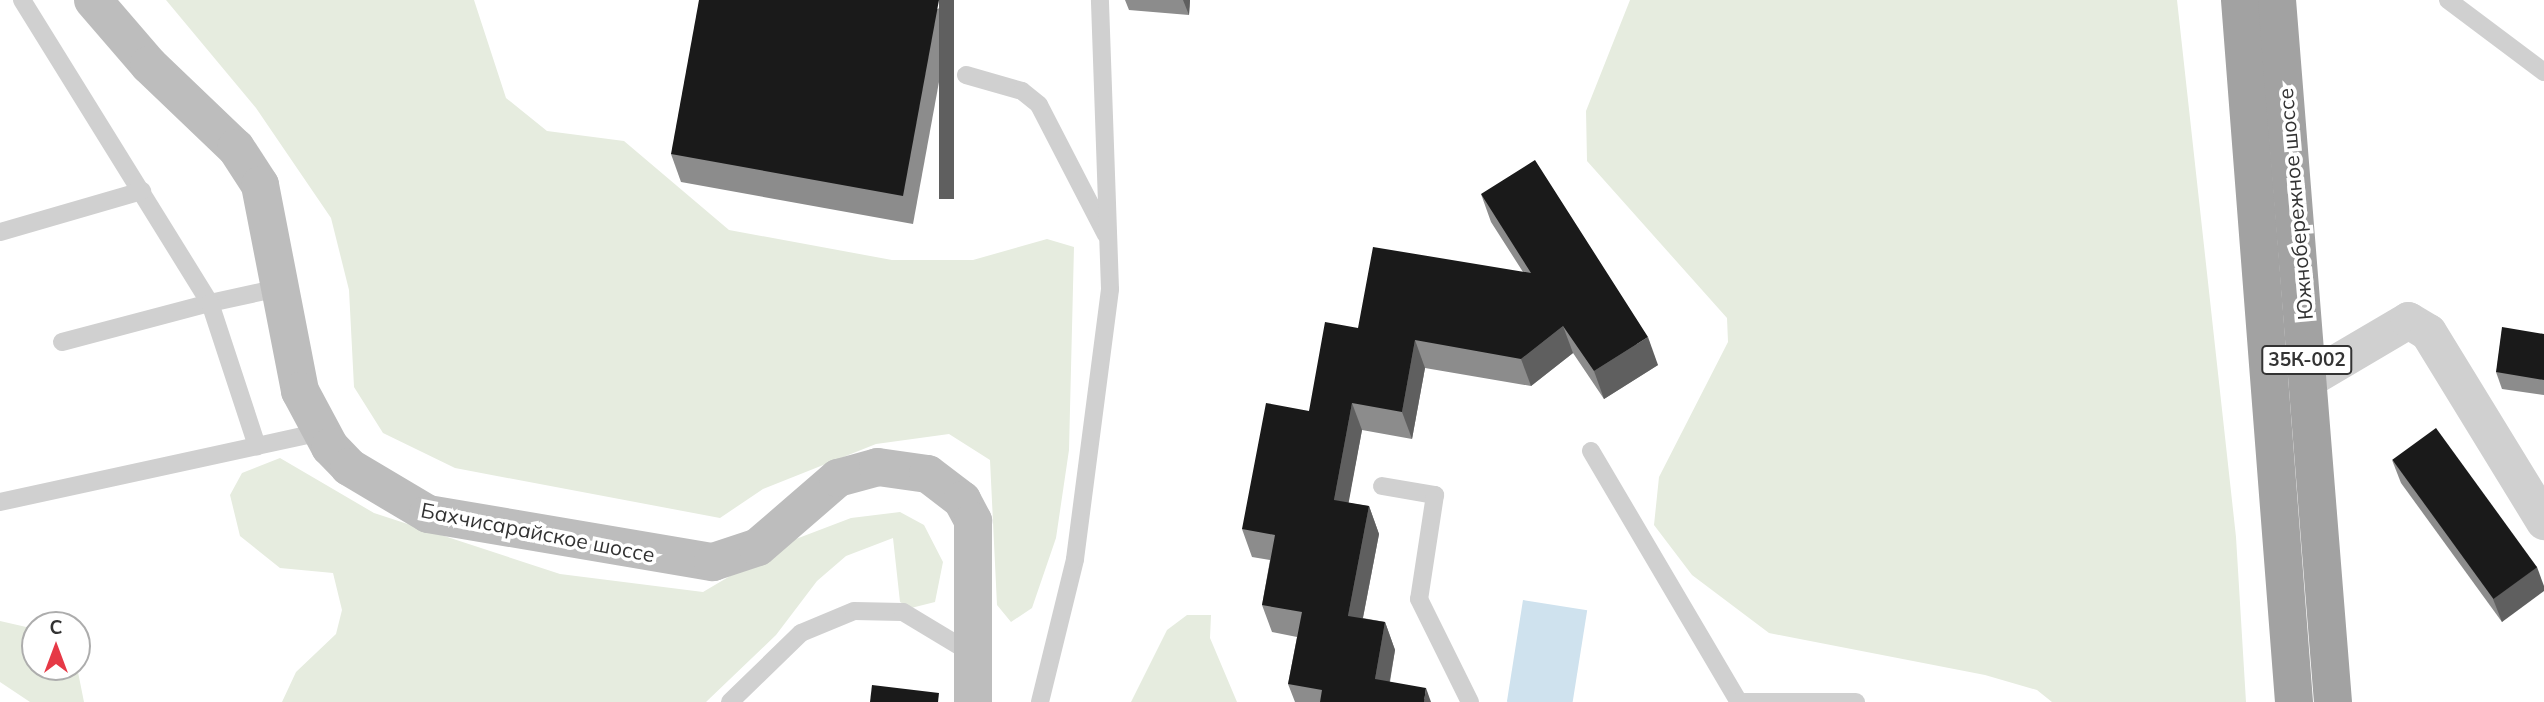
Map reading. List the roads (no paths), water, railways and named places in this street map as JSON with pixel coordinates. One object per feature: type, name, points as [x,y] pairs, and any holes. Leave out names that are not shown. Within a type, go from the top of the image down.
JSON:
[{"type":"highway","name":"Южнобережное шоссе","points":[[2240,0],[2266,277],[2294,702]]},
{"type":"highway","name":"Южнобережное шоссе","points":[[2278,9],[2333,702]]},
{"type":"main road","name":"Бахчисарайское шоссе","points":[[93,0],[248,163],[260,185],[290,357],[320,432],[349,467],[428,514],[689,561],[735,559],[758,547],[812,495],[849,474],[878,467],[928,474],[962,500],[973,521],[973,702]]},
{"type":"street","points":[[2308,379],[2408,320],[2428,332],[2544,521]]},
{"type":"lane","points":[[22,0],[210,303],[257,446]]},
{"type":"lane","points":[[1040,702],[1075,559],[1098,407],[1111,246],[1100,0]]},
{"type":"lane","points":[[2448,0],[2544,72]]},
{"type":"lane","points":[[966,75],[1023,91],[1039,104],[1111,246]]},
{"type":"lane","points":[[0,232],[142,191]]},
{"type":"lane","points":[[62,342],[210,303],[279,288]]},
{"type":"lane","points":[[0,502],[320,432]]},
{"type":"lane","points":[[1591,451],[1738,702],[1856,702]]},
{"type":"lane","points":[[1382,486],[1435,495],[1419,599],[1470,702]]},
{"type":"lane","points":[[730,702],[801,633],[854,611],[903,611],[971,653]]},
{"type":"water","points":[[1523,600],[1587,610],[1573,702],[1507,702]]}]
